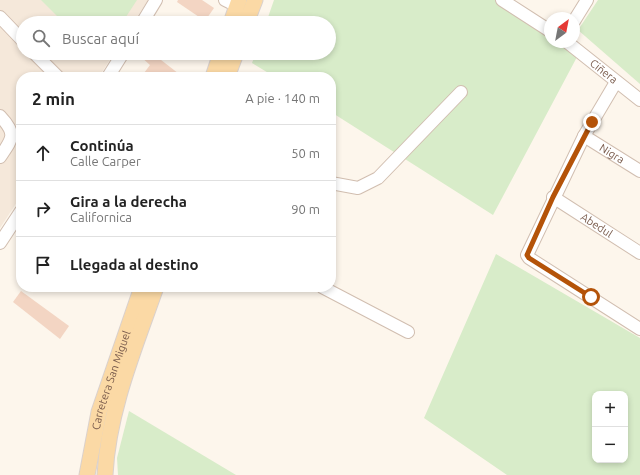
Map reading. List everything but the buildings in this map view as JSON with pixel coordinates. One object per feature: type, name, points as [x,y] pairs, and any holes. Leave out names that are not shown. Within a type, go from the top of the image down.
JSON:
[{"type":"main road","points":[[248,16],[254,0]]},
{"type":"main road","points":[[232,16],[234,2]]},
{"type":"main road","points":[[215,72],[219,60]]},
{"type":"main road","points":[[229,72],[233,60]]},
{"type":"main road","name":"Carretera San Miguel","points":[[87,475],[99,412],[140,292]]},
{"type":"main road","name":"Carretera San Miguel","points":[[105,475],[107,448],[112,426],[130,361],[154,292]]},
{"type":"street","points":[[146,16],[156,0]]},
{"type":"street","points":[[502,0],[544,27]]},
{"type":"street","points":[[580,12],[587,0]]},
{"type":"street","points":[[0,17],[16,34]]},
{"type":"street","name":"Ciñera","points":[[574,48],[640,100]]},
{"type":"street","points":[[41,60],[53,72]]},
{"type":"street","points":[[111,72],[119,60]]},
{"type":"street","points":[[616,82],[584,136],[553,197],[527,255],[529,258],[640,329]]},
{"type":"street","points":[[336,184],[358,188],[378,178],[461,92]]},
{"type":"street","points":[[0,116],[11,128],[12,132],[11,141],[0,157]]},
{"type":"street","name":"Nigra","points":[[584,136],[640,171]]},
{"type":"street","name":"Abedul","points":[[553,197],[640,253]]},
{"type":"street","points":[[0,243],[16,219]]},
{"type":"street","points":[[332,292],[408,332]]},
{"type":"shaded area","points":[[0,0],[148,0],[138,16],[16,16],[16,60],[110,60],[102,72],[16,72],[16,204],[0,228]]},
{"type":"green space","points":[[41,0],[137,0],[127,16],[57,16]]},
{"type":"green space","points":[[274,0],[496,0],[544,29],[544,48],[567,48],[577,57],[493,215],[336,115],[336,72],[267,72],[252,63],[253,60],[336,60],[336,16],[268,16]]},
{"type":"green space","points":[[598,0],[640,0],[640,84],[580,32],[580,27]]},
{"type":"green space","points":[[496,254],[640,338],[640,475],[507,475],[424,418]]},
{"type":"green space","points":[[129,411],[236,475],[118,475],[117,458]]},
{"type":"route","points":[[591,297],[529,258],[527,255],[553,197],[592,122]]}]
